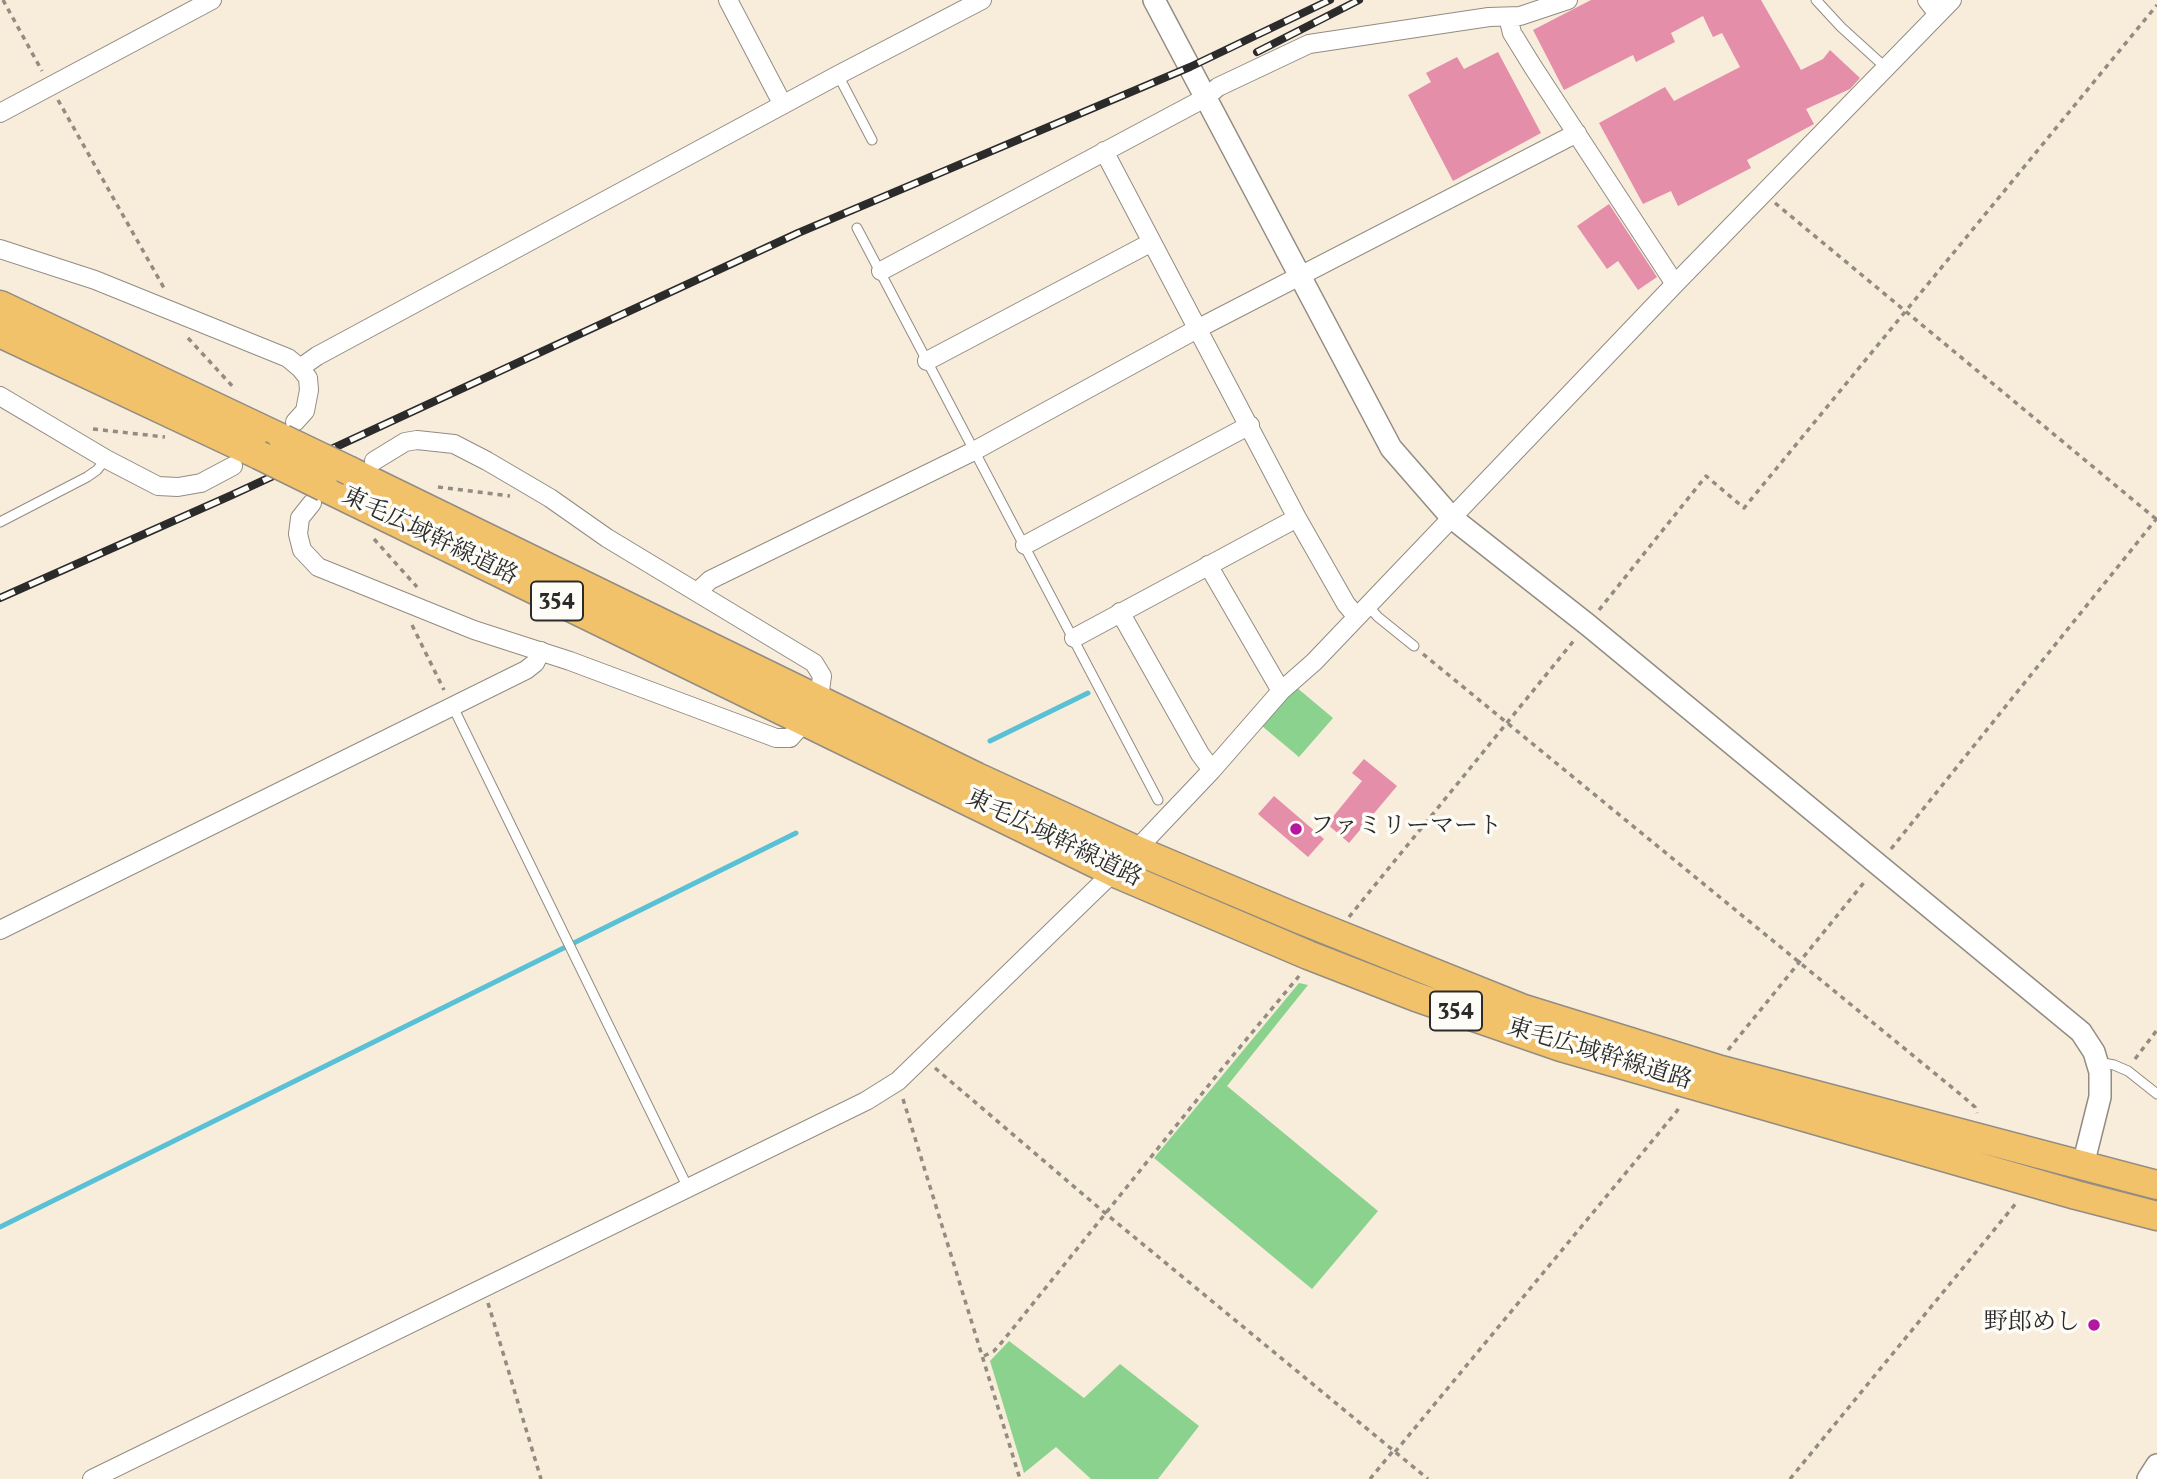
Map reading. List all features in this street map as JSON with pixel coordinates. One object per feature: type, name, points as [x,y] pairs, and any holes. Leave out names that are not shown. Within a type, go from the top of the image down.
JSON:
[{"type":"highway","name":"東毛広域幹線道路","points":[[0,305],[289,431],[362,466],[648,618],[1113,872],[1308,955],[1416,997],[1562,1047],[2157,1216]]},
{"type":"highway","name":"東毛広域幹線道路","points":[[0,332],[260,455],[318,495],[612,629],[977,777],[1297,918],[1521,1008],[1721,1070],[2157,1185]]},
{"type":"street","points":[[0,113],[212,0]]},
{"type":"street","points":[[728,0],[783,105]]},
{"type":"street","points":[[300,368],[317,356],[982,0]]},
{"type":"street","points":[[1154,0],[1391,449],[1452,518],[1588,625],[2081,1032],[2098,1062],[2100,1072],[2100,1097],[2082,1165]]},
{"type":"street","points":[[881,271],[1205,98],[1218,87],[1309,44],[1489,17],[1531,14],[1568,0]]},
{"type":"street","points":[[92,1479],[866,1101],[898,1081],[1136,849],[1212,770],[1281,691],[1314,662],[1885,66],[1932,7],[1952,0]]},
{"type":"street","points":[[1508,17],[1512,33],[1675,284]]},
{"type":"street","points":[[696,592],[710,580],[974,451],[1197,329],[1577,133]]},
{"type":"street","points":[[1104,151],[1297,518],[1346,604],[1362,611]]},
{"type":"street","points":[[927,361],[1152,242]]},
{"type":"street","points":[[0,249],[95,280],[278,353],[300,368],[308,378],[309,390],[304,411],[289,431]]},
{"type":"street","points":[[0,396],[146,481],[167,487],[201,483],[233,466]]},
{"type":"street","points":[[1025,545],[1250,425]]},
{"type":"street","points":[[318,495],[300,518],[298,534],[302,551],[312,563],[474,630],[541,651],[776,738],[790,738],[812,709],[822,676],[814,663],[607,538],[550,498],[454,444],[431,440],[405,442],[362,466]]},
{"type":"street","points":[[1074,638],[1297,518]]},
{"type":"street","points":[[1208,565],[1281,691]]},
{"type":"street","points":[[1120,612],[1200,754],[1212,770]]},
{"type":"street","points":[[0,930],[526,670],[535,663],[541,651]]},
{"type":"street","points":[[2148,1479],[2157,1465]]},
{"type":"lane","points":[[1816,0],[1841,27],[1885,66]]},
{"type":"lane","points":[[838,75],[872,140]]},
{"type":"lane","points":[[857,228],[1158,800]]},
{"type":"lane","points":[[0,522],[87,477],[106,459]]},
{"type":"lane","points":[[1362,611],[1378,617],[1414,646]]},
{"type":"lane","points":[[453,707],[688,1188]]},
{"type":"lane","points":[[2098,1062],[2129,1071],[2157,1094]]},
{"type":"path","points":[[3,0],[160,279],[166,296],[164,307]]},
{"type":"path","points":[[1352,911],[1588,625],[1706,476],[1744,509],[2157,5]]},
{"type":"path","points":[[1738,1037],[2156,521],[1763,193]]},
{"type":"path","points":[[183,333],[231,385]]},
{"type":"path","points":[[84,425],[94,429],[165,437]]},
{"type":"path","points":[[445,488],[513,497]]},
{"type":"path","points":[[374,539],[418,588]]},
{"type":"path","points":[[405,603],[407,614],[453,707]]},
{"type":"path","points":[[1414,646],[1975,1107],[1978,1120],[1972,1136]]},
{"type":"path","points":[[984,1356],[994,1351],[1002,1342],[1299,976]]},
{"type":"path","points":[[2129,1071],[2136,1056],[2157,1030]]},
{"type":"path","points":[[922,1057],[1105,1213],[1428,1479]]},
{"type":"path","points":[[898,1081],[1020,1479]]},
{"type":"path","points":[[1370,1479],[1677,1111],[1679,1105]]},
{"type":"path","points":[[1790,1479],[2018,1201]]},
{"type":"path","points":[[484,1288],[541,1479]]},
{"type":"green space","points":[[1296,687],[1333,718],[1299,757],[1262,726]]},
{"type":"green space","points":[[1299,983],[1308,985],[1227,1086],[1378,1211],[1312,1289],[1154,1158]]},
{"type":"green space","points":[[1009,1341],[1084,1398],[1120,1364],[1199,1426],[1158,1479],[1091,1479],[1056,1447],[1024,1473],[990,1361]]},
{"type":"building","points":[[1591,0],[1761,0],[1801,70],[1823,59],[1830,50],[1860,78],[1850,89],[1806,109],[1814,124],[1747,160],[1751,168],[1678,206],[1671,191],[1643,204],[1599,123],[1665,87],[1674,101],[1740,67],[1722,33],[1713,37],[1703,16],[1671,33],[1675,42],[1636,62],[1633,55],[1564,90],[1533,30]]},
{"type":"building","points":[[1498,52],[1541,133],[1453,181],[1408,95],[1431,82],[1426,73],[1457,57],[1464,69]]},
{"type":"building","points":[[1609,204],[1657,277],[1638,290],[1618,261],[1607,269],[1577,226]]},
{"type":"building","points":[[1364,759],[1397,786],[1349,843],[1327,824],[1362,781],[1352,773]]},
{"type":"building","points":[[1274,796],[1324,839],[1308,857],[1258,814]]},
{"type":"waterway","points":[[990,741],[1088,693]]},
{"type":"waterway","points":[[0,1227],[796,833]]},
{"type":"railway","points":[[0,598],[232,495],[798,233],[1190,67],[1330,0]]},
{"type":"railway","points":[[1257,52],[1359,0]]},
{"type":"place","name":"ファミリーマート","points":[[1296,829]]},
{"type":"place","name":"野郎めし","points":[[2094,1325]]}]
